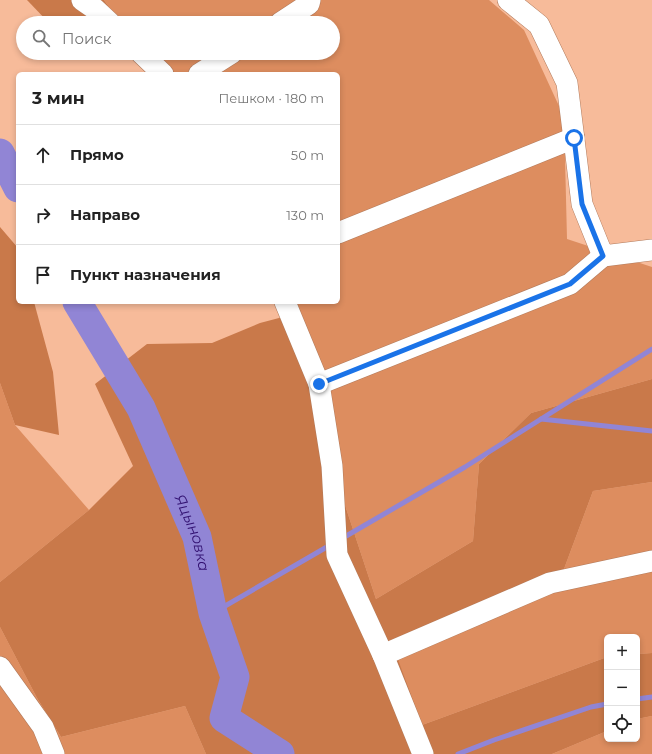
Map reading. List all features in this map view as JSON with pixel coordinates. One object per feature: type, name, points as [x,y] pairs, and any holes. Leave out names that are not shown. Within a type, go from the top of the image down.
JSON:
[{"type":"lane","points":[[82,0],[102,16]]},
{"type":"lane","points":[[291,16],[309,4],[310,0]]},
{"type":"lane","points":[[508,0],[539,25],[567,83],[582,204],[603,256]]},
{"type":"lane","points":[[148,60],[161,72]]},
{"type":"lane","points":[[202,72],[221,60]]},
{"type":"lane","points":[[340,232],[574,138]]},
{"type":"lane","points":[[319,384],[570,284],[603,256],[652,250]]},
{"type":"lane","points":[[286,304],[319,384],[332,466],[337,553],[383,655],[423,754]]},
{"type":"lane","points":[[383,655],[550,583],[652,561]]},
{"type":"lane","points":[[0,667],[43,728],[54,754]]},
{"type":"shaded area","points":[[27,0],[104,0],[115,16],[42,16]]},
{"type":"shaded area","points":[[104,0],[489,0],[524,30],[564,117],[567,239],[652,267],[652,379],[531,413],[479,464],[473,541],[376,599],[343,499],[294,304],[340,304],[340,72],[156,72],[147,60],[340,60],[340,16],[115,16]]},
{"type":"shaded area","points":[[0,227],[16,246],[16,304],[35,304],[53,372],[59,435],[15,425],[0,383]]},
{"type":"shaded area","points":[[298,313],[343,499],[376,599],[473,541],[479,464],[531,413],[652,379],[652,482],[593,491],[564,569],[396,654],[422,725],[604,658],[604,732],[552,754],[206,754],[185,706],[61,737],[37,698],[0,627],[0,582],[89,510],[133,466],[95,384],[147,344],[212,343],[260,323]]},
{"type":"shaded area","points":[[0,383],[15,425],[89,510],[0,582]]},
{"type":"shaded area","points":[[652,482],[652,653],[640,654],[640,634],[604,634],[604,658],[422,725],[395,654],[564,569],[593,491]]},
{"type":"shaded area","points":[[0,627],[37,698],[61,737],[185,706],[206,754],[0,754]]},
{"type":"shaded area","points":[[652,653],[652,716],[640,718],[640,670],[640,654]]},
{"type":"shaded area","points":[[652,716],[652,754],[552,754],[604,732],[604,742],[640,742],[640,718]]},
{"type":"waterway","name":"Яцыновка","points":[[0,153],[16,184]]},
{"type":"waterway","name":"Яцыновка","points":[[78,304],[141,408],[197,537],[213,613],[235,677],[224,718],[280,754]]},
{"type":"waterway","points":[[341,539],[465,467],[652,349]]},
{"type":"waterway","points":[[541,419],[652,431]]},
{"type":"waterway","points":[[213,613],[332,544]]},
{"type":"waterway","points":[[640,699],[652,697]]},
{"type":"waterway","points":[[458,754],[494,740],[591,707],[604,705]]},
{"type":"route","points":[[319,384],[570,284],[603,256],[582,204],[574,138]]}]
